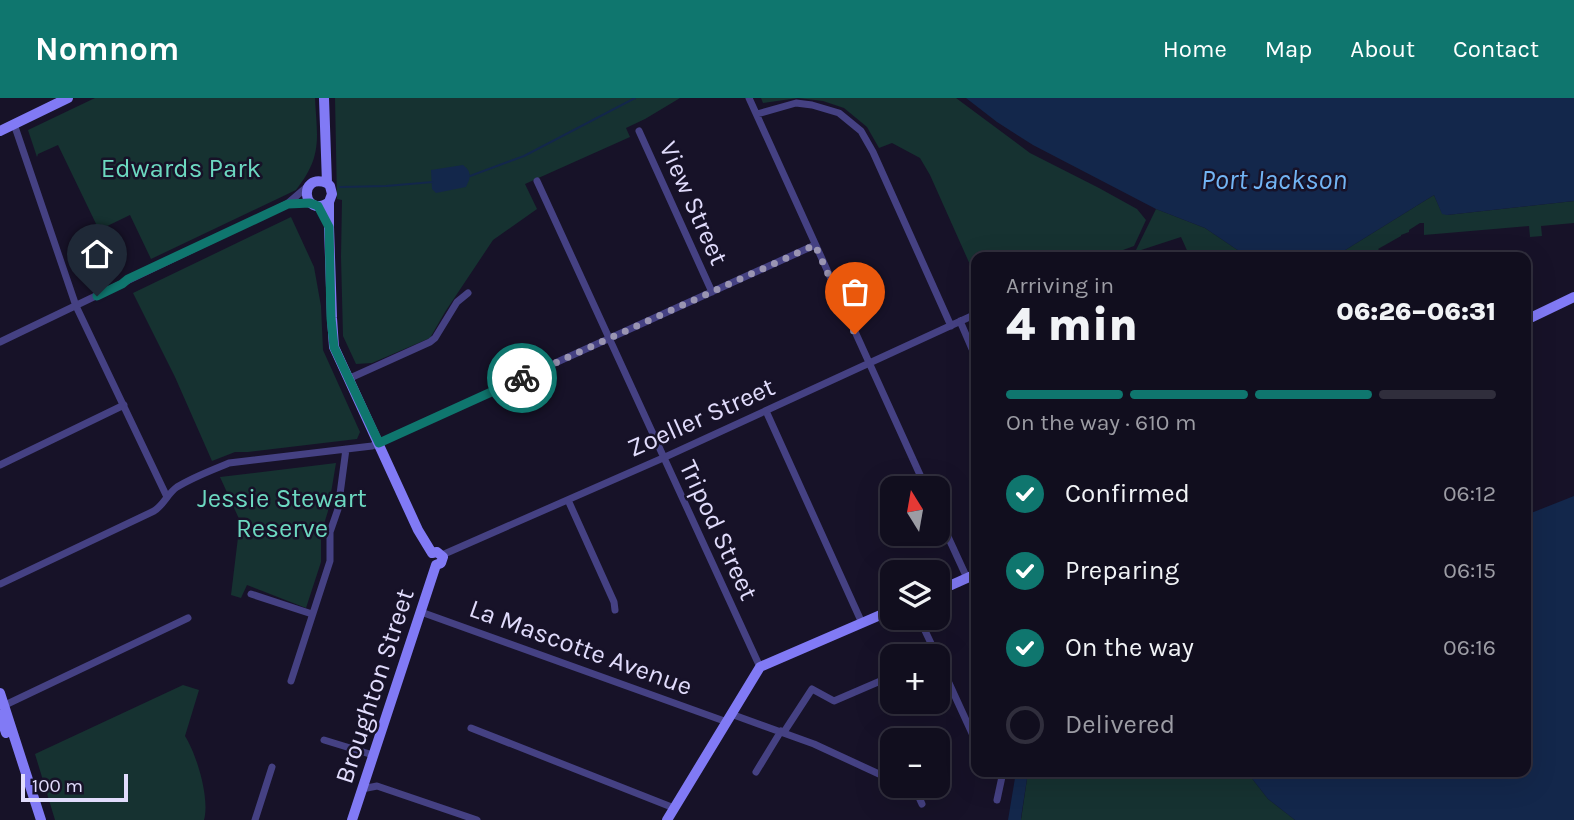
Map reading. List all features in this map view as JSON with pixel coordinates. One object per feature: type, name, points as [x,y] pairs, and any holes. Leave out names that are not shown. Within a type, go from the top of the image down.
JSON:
[{"type":"main road","points":[[0,131],[55,101],[68,98]]},
{"type":"main road","points":[[324,98],[327,183],[332,190],[329,227],[334,347],[418,530],[437,554]]},
{"type":"main road","points":[[325,157],[306,196],[329,227]]},
{"type":"main road","points":[[311,183],[327,183]]},
{"type":"main road","points":[[314,205],[322,206],[329,202]]},
{"type":"main road","points":[[1531,318],[1574,297]]},
{"type":"main road","name":"Broughton Street","points":[[352,820],[436,565],[429,557],[437,554]]},
{"type":"main road","points":[[950,586],[971,576]]},
{"type":"main road","points":[[667,820],[760,667],[880,615]]},
{"type":"main road","points":[[0,693],[1,709],[35,820]]},
{"type":"main road","points":[[1,709],[41,820]]},
{"type":"street","points":[[749,98],[920,476]]},
{"type":"street","points":[[757,114],[796,103],[812,105],[839,113],[861,131],[951,326]]},
{"type":"street","points":[[14,124],[76,306],[167,497]]},
{"type":"street","name":"View Street","points":[[639,131],[712,292]]},
{"type":"street","name":"Tripod Street","points":[[537,181],[760,667]]},
{"type":"street","points":[[0,342],[288,204],[311,183]]},
{"type":"street","points":[[288,204],[314,205]]},
{"type":"street","points":[[0,584],[154,511],[176,488],[229,463],[372,446],[815,245]]},
{"type":"street","points":[[348,379],[436,338],[457,302],[468,293]]},
{"type":"street","name":"Zoeller Street","points":[[437,554],[663,458],[971,316]]},
{"type":"street","points":[[960,321],[971,346]]},
{"type":"street","points":[[0,465],[124,405]]},
{"type":"street","points":[[766,411],[862,623]]},
{"type":"street","points":[[291,681],[330,561],[330,532],[338,509],[346,449]]},
{"type":"street","points":[[568,500],[614,602],[615,610]]},
{"type":"street","points":[[950,537],[971,574]]},
{"type":"street","points":[[251,594],[312,614]]},
{"type":"street","name":"La Mascotte Avenue","points":[[421,612],[729,718],[783,732],[880,774]]},
{"type":"street","points":[[1,709],[188,618]]},
{"type":"street","points":[[756,772],[812,689],[834,701],[880,681]]},
{"type":"street","points":[[950,685],[971,731]]},
{"type":"street","points":[[471,728],[674,808]]},
{"type":"street","points":[[324,740],[373,755]]},
{"type":"street","points":[[255,820],[272,767]]},
{"type":"street","points":[[997,800],[1002,777]]},
{"type":"street","points":[[362,789],[377,786],[454,816],[477,820]]},
{"type":"street","points":[[919,798],[922,804]]},
{"type":"green space","name":"Edwards Park","points":[[95,98],[315,98],[317,136],[311,167],[296,190],[151,259],[130,215],[99,230],[58,145],[38,154],[37,157],[28,130]]},
{"type":"green space","points":[[335,98],[680,98],[626,128],[630,137],[525,184],[537,209],[493,240],[430,338],[372,363],[356,364],[343,336],[342,200],[337,199]]},
{"type":"green space","points":[[761,98],[798,98],[763,103]]},
{"type":"green space","points":[[798,98],[956,98],[1030,153],[1137,209],[1146,220],[1134,246],[1118,252],[971,252],[971,267],[920,158],[892,143],[879,148],[867,127],[844,108],[823,101]]},
{"type":"green space","points":[[1434,195],[1441,211],[1447,215],[1574,201],[1574,223],[1541,226],[1542,236],[1530,237],[1529,226],[1424,235],[1424,223],[1420,223],[1376,252],[1342,252]]},
{"type":"green space","points":[[1156,209],[1205,228],[1241,252],[1188,252],[1181,237],[1135,252]]},
{"type":"green space","points":[[291,217],[314,267],[321,306],[323,350],[360,432],[357,439],[235,452],[212,461],[175,377],[133,293]]},
{"type":"green space","name":"Jessie Stewart Reserve","points":[[336,463],[321,534],[321,562],[306,608],[247,585],[241,598],[231,595],[240,521],[220,477]]},
{"type":"green space","points":[[183,685],[199,690],[185,736],[201,777],[205,801],[204,820],[55,820],[35,754]]},
{"type":"green space","points":[[1027,777],[1251,777],[1268,799],[1295,820],[1021,820]]},
{"type":"water","name":"Port Jackson","points":[[966,98],[1574,98],[1574,201],[1447,215],[1442,214],[1434,195],[1342,252],[1241,252],[1205,228],[1156,209],[1033,145]]},
{"type":"water","points":[[463,165],[470,175],[466,187],[436,193],[432,189],[431,170]]},
{"type":"water","points":[[1574,496],[1574,820],[1295,820],[1268,799],[1251,777],[1531,777],[1531,513]]},
{"type":"water","points":[[1015,777],[1027,777],[1021,820],[1008,820]]},
{"type":"waterway","points":[[470,176],[524,156],[635,98]]},
{"type":"waterway","points":[[340,187],[433,182]]},
{"type":"way so far","points":[[522,378],[815,245],[855,334]]},
{"type":"route","points":[[97,296],[288,204],[310,203],[318,206],[329,227],[334,347],[379,443],[522,378]]}]
